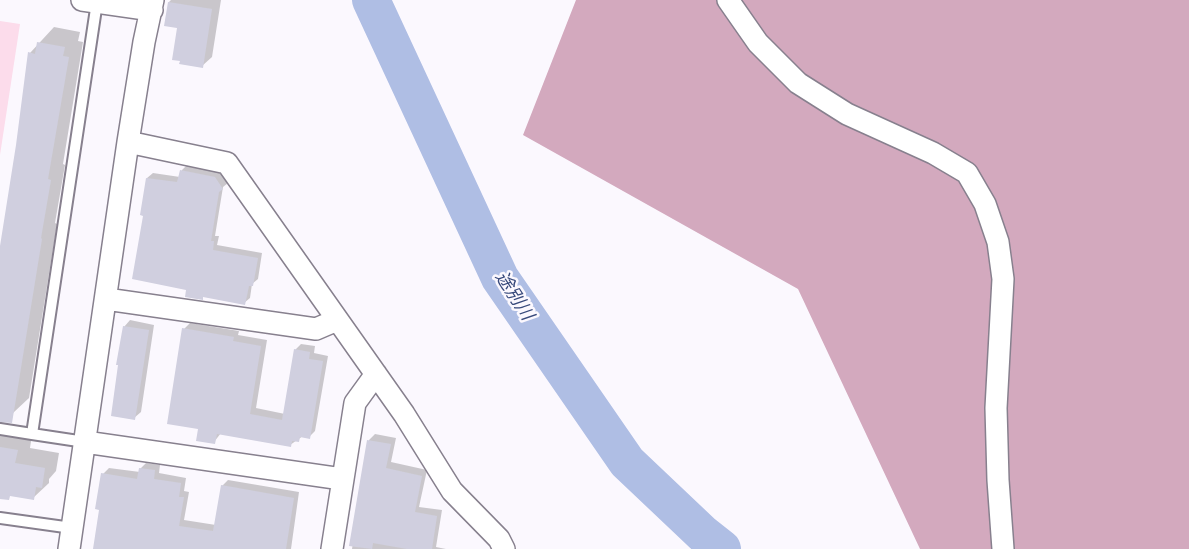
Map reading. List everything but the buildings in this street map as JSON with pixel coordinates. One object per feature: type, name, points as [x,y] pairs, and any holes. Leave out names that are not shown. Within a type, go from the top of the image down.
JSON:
[{"type":"street","points":[[728,0],[758,43],[798,83],[847,114],[933,153],[967,173],[985,204],[998,242],[1003,279],[996,408],[1003,549]]},
{"type":"street","points":[[71,539],[128,142],[152,5],[90,1]]},
{"type":"street","points":[[128,142],[227,163],[404,414],[452,491],[499,539],[504,549]]},
{"type":"street","points":[[106,299],[316,329],[338,320]]},
{"type":"street","points":[[332,549],[355,403],[376,374]]},
{"type":"street","points":[[85,442],[342,479]]},
{"type":"lane","points":[[32,434],[90,1]]},
{"type":"lane","points":[[0,429],[85,442]]},
{"type":"lane","points":[[0,518],[71,539]]},
{"type":"shaded area","points":[[576,0],[1189,0],[1189,549],[920,549],[798,289],[523,135]]},
{"type":"shaded area","points":[[0,21],[20,24],[0,155]]},
{"type":"waterway","name":"途別川","points":[[371,0],[500,278],[627,462],[722,549]]}]
